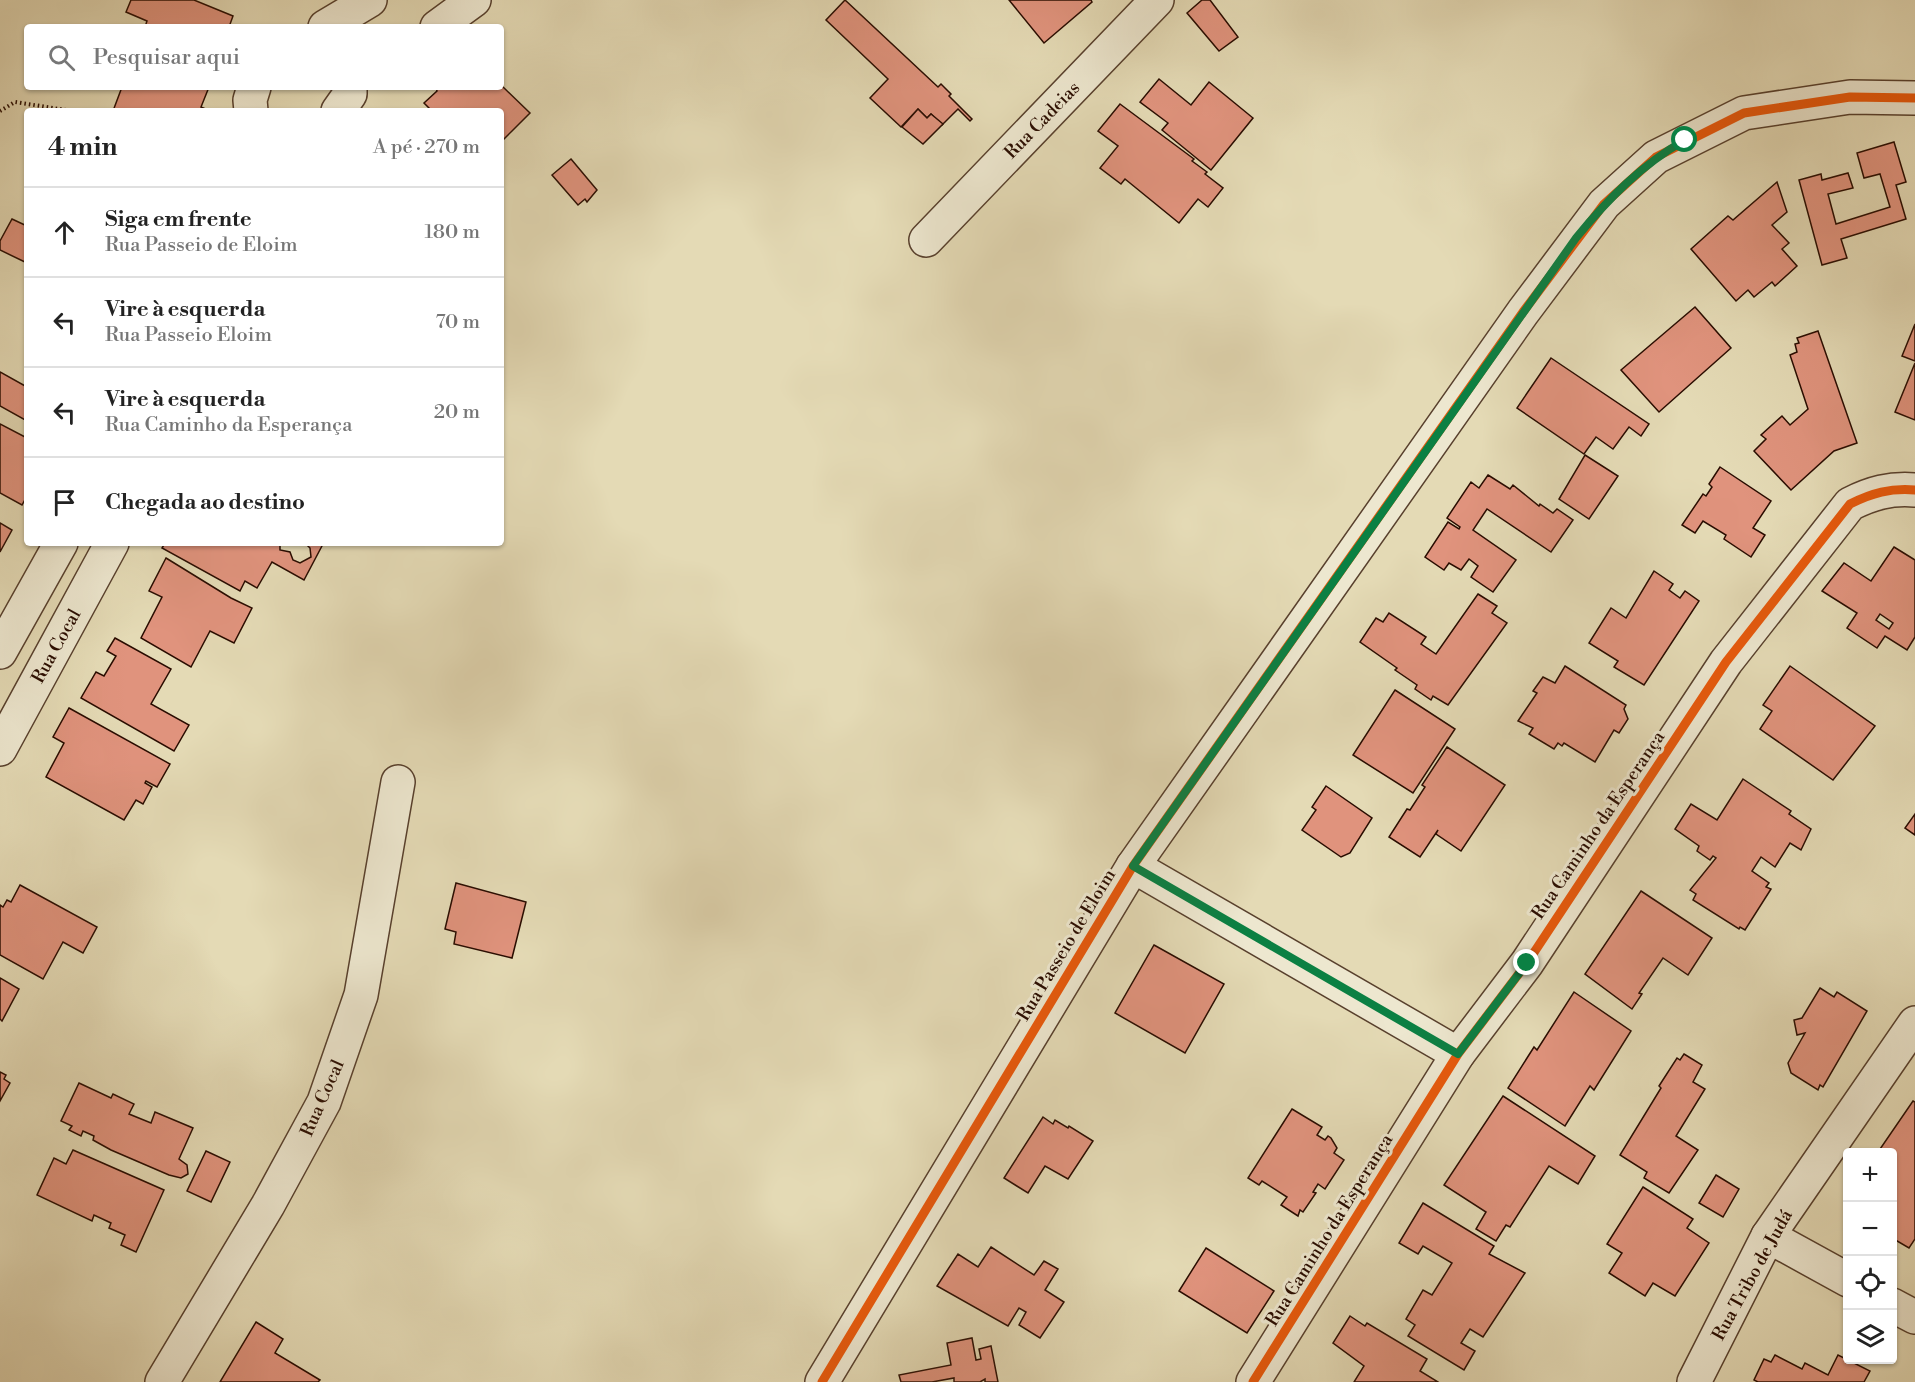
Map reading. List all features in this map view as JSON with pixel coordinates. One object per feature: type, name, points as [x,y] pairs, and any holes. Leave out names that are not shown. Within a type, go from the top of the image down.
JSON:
[{"type":"street","points":[[330,24],[370,0]]},
{"type":"street","points":[[441,24],[474,0]]},
{"type":"street","name":"Rua Cadeias","points":[[926,240],[1157,0]]},
{"type":"street","name":"Rua Passeio de Eloim","points":[[822,1382],[1133,866],[1516,322],[1604,204],[1656,157],[1744,113],[1850,97],[1915,98]]},
{"type":"street","name":"Rua Caminho da Esperança","points":[[1253,1382],[1458,1054],[1527,963],[1726,662],[1850,504],[1868,495],[1892,488],[1915,490]]},
{"type":"street","points":[[0,652],[59,546]]},
{"type":"street","name":"Rua Cocal","points":[[0,749],[110,546]]},
{"type":"street","name":"Rua Cocal","points":[[162,1382],[268,1205],[324,1102],[361,995],[398,782]]},
{"type":"street","points":[[1133,866],[1458,1054]]},
{"type":"street","name":"Rua Tribo de Judá","points":[[1694,1382],[1768,1236],[1915,1023]]},
{"type":"street","points":[[1768,1236],[1843,1277]]},
{"type":"street","points":[[1897,1307],[1915,1317]]},
{"type":"path","points":[[0,111],[15,102],[53,108]]},
{"type":"building","points":[[131,0],[194,0],[233,16],[230,24],[146,24],[147,21],[126,12]]},
{"type":"building","points":[[845,0],[938,87],[941,84],[951,94],[949,96],[972,119],[970,121],[958,109],[942,125],[931,114],[927,118],[918,109],[901,127],[870,98],[888,79],[826,20]]},
{"type":"building","points":[[1009,0],[1091,0],[1092,2],[1044,43]]},
{"type":"building","points":[[1202,0],[1210,0],[1238,37],[1219,51],[1187,13]]},
{"type":"building","points":[[1159,79],[1191,105],[1209,82],[1253,118],[1211,170],[1162,130],[1168,123],[1140,102]]},
{"type":"building","points":[[504,88],[530,113],[504,139],[504,108],[429,108],[424,103],[437,91],[504,90]]},
{"type":"building","points":[[121,90],[208,90],[201,107],[203,108],[114,108]]},
{"type":"building","points":[[1120,104],[1194,159],[1192,161],[1223,188],[1208,207],[1198,199],[1179,223],[1125,179],[1121,184],[1100,168],[1118,146],[1098,131]]},
{"type":"building","points":[[918,109],[927,118],[931,114],[943,124],[923,144],[902,127]]},
{"type":"building","points":[[1894,142],[1906,182],[1896,185],[1906,219],[1841,239],[1847,258],[1822,265],[1799,180],[1821,174],[1822,180],[1848,173],[1853,188],[1828,194],[1836,224],[1890,207],[1880,174],[1864,178],[1857,153]]},
{"type":"building","points":[[571,159],[597,190],[587,202],[585,199],[578,205],[552,175]]},
{"type":"building","points":[[1777,182],[1787,212],[1772,225],[1789,243],[1782,249],[1797,266],[1775,286],[1772,282],[1754,297],[1748,290],[1736,301],[1691,249],[1728,216],[1733,220]]},
{"type":"building","points":[[12,219],[24,225],[24,262],[0,250],[0,241]]},
{"type":"building","points":[[1695,307],[1731,348],[1659,412],[1621,370]]},
{"type":"building","points":[[1915,324],[1915,361],[1902,356]]},
{"type":"building","points":[[1818,331],[1857,443],[1834,451],[1791,490],[1754,451],[1766,439],[1761,435],[1782,416],[1790,425],[1808,409],[1790,355],[1797,352],[1795,344],[1799,343],[1797,338]]},
{"type":"building","points":[[1551,358],[1649,424],[1641,436],[1629,427],[1613,449],[1596,437],[1584,454],[1517,408]]},
{"type":"building","points":[[1915,363],[1915,420],[1895,412]]},
{"type":"building","points":[[0,372],[24,385],[24,419],[0,406]]},
{"type":"building","points":[[0,424],[24,436],[24,501],[22,505],[0,493]]},
{"type":"building","points":[[1585,455],[1618,476],[1589,519],[1559,499]]},
{"type":"building","points":[[1720,467],[1771,501],[1753,528],[1765,535],[1751,557],[1724,539],[1726,535],[1703,521],[1695,533],[1682,525],[1703,494],[1706,496],[1712,487],[1709,484]]},
{"type":"building","points":[[1488,475],[1510,489],[1513,485],[1539,506],[1540,504],[1553,513],[1557,509],[1573,520],[1551,552],[1487,509],[1473,530],[1516,560],[1493,592],[1471,577],[1478,566],[1469,559],[1461,570],[1449,563],[1444,570],[1425,557],[1448,522],[1459,529],[1460,527],[1447,518],[1471,482],[1479,488]]},
{"type":"building","points":[[0,523],[12,530],[0,552]]},
{"type":"building","points":[[163,546],[280,546],[280,550],[290,552],[293,560],[300,563],[311,557],[308,546],[322,546],[304,580],[272,562],[257,588],[245,581],[240,591],[162,548]]},
{"type":"building","points":[[1894,547],[1915,560],[1915,637],[1907,650],[1885,636],[1877,648],[1847,628],[1857,613],[1822,591],[1844,563],[1871,581]],"holes":[[[1880,614],[1893,623],[1889,629],[1876,620]]]},
{"type":"building","points":[[166,558],[231,598],[252,608],[234,643],[210,631],[191,667],[141,638],[162,597],[149,591]]},
{"type":"building","points":[[1654,571],[1673,584],[1669,590],[1680,598],[1685,591],[1699,601],[1644,685],[1614,667],[1618,661],[1589,643],[1611,608],[1626,618]]},
{"type":"building","points":[[1478,594],[1497,606],[1492,613],[1507,623],[1448,705],[1433,696],[1431,700],[1415,689],[1417,685],[1360,642],[1376,618],[1383,622],[1389,613],[1426,637],[1421,644],[1436,654]]},
{"type":"building","points":[[115,638],[171,669],[151,704],[189,725],[174,751],[81,698],[96,672],[104,676],[116,656],[107,651]]},
{"type":"building","points":[[1565,666],[1626,705],[1624,709],[1628,719],[1619,733],[1614,730],[1595,762],[1564,743],[1562,746],[1558,743],[1554,749],[1529,734],[1533,728],[1518,721],[1537,693],[1533,691],[1543,677],[1555,683]]},
{"type":"building","points":[[1790,666],[1875,726],[1833,780],[1760,729],[1772,711],[1763,705]]},
{"type":"building","points":[[1395,690],[1455,729],[1413,793],[1353,755]]},
{"type":"building","points":[[69,708],[170,764],[157,787],[146,781],[145,783],[152,787],[143,804],[136,800],[124,820],[46,777],[64,743],[53,737]]},
{"type":"building","points":[[1447,747],[1505,785],[1461,851],[1436,834],[1438,830],[1420,857],[1389,837],[1425,787],[1422,785]]},
{"type":"building","points":[[1743,779],[1791,811],[1789,814],[1811,829],[1801,850],[1790,843],[1775,867],[1761,857],[1752,871],[1769,883],[1766,887],[1771,889],[1745,930],[1740,927],[1739,929],[1693,900],[1696,894],[1690,890],[1716,858],[1713,856],[1710,860],[1697,851],[1699,846],[1675,829],[1691,804],[1717,820]]},
{"type":"building","points":[[1326,786],[1372,818],[1350,853],[1341,857],[1302,830],[1316,810],[1312,807]]},
{"type":"building","points":[[1915,814],[1915,835],[1905,828]]},
{"type":"building","points":[[456,883],[526,902],[512,958],[454,944],[456,932],[445,929]]},
{"type":"building","points":[[20,885],[97,927],[83,953],[63,942],[43,979],[0,955],[0,905],[3,907],[7,900],[11,902]]},
{"type":"building","points":[[1641,891],[1712,938],[1688,975],[1663,958],[1639,993],[1642,994],[1632,1009],[1585,974]]},
{"type":"building","points":[[1154,945],[1224,984],[1185,1053],[1115,1013]]},
{"type":"building","points":[[0,978],[19,989],[2,1021],[0,1019]]},
{"type":"building","points":[[1820,988],[1834,997],[1837,992],[1867,1011],[1823,1087],[1820,1085],[1818,1090],[1791,1073],[1788,1063],[1805,1033],[1797,1035],[1794,1020],[1802,1018]]},
{"type":"building","points":[[1574,992],[1631,1031],[1594,1090],[1590,1086],[1565,1126],[1508,1088],[1534,1047],[1537,1050]]},
{"type":"building","points":[[1684,1054],[1702,1065],[1693,1082],[1705,1089],[1676,1136],[1698,1150],[1669,1193],[1644,1178],[1647,1172],[1620,1155],[1661,1088],[1659,1086],[1677,1058],[1680,1060]]},
{"type":"building","points":[[0,1072],[6,1075],[4,1079],[10,1083],[0,1101]]},
{"type":"building","points":[[79,1083],[111,1098],[113,1094],[134,1104],[129,1114],[151,1123],[155,1112],[193,1128],[179,1159],[187,1165],[188,1174],[181,1178],[169,1175],[111,1150],[93,1140],[94,1136],[83,1131],[81,1136],[69,1130],[72,1126],[61,1121]]},
{"type":"building","points":[[1503,1096],[1595,1156],[1578,1184],[1549,1166],[1510,1227],[1506,1225],[1496,1241],[1476,1229],[1486,1212],[1444,1185]]},
{"type":"building","points":[[1913,1101],[1915,1102],[1915,1239],[1909,1248],[1897,1241],[1897,1148],[1881,1148]]},
{"type":"building","points":[[1292,1109],[1322,1127],[1317,1135],[1325,1140],[1328,1136],[1331,1138],[1337,1148],[1334,1153],[1344,1160],[1325,1189],[1318,1184],[1313,1192],[1316,1193],[1303,1212],[1300,1210],[1298,1216],[1281,1205],[1287,1197],[1262,1181],[1259,1185],[1248,1178]]},
{"type":"building","points":[[1043,1117],[1053,1124],[1055,1120],[1068,1128],[1069,1126],[1093,1141],[1068,1179],[1045,1166],[1028,1193],[1004,1178]]},
{"type":"building","points":[[73,1150],[164,1190],[136,1252],[121,1245],[125,1235],[109,1228],[111,1223],[94,1215],[92,1221],[37,1195],[54,1158],[66,1164]]},
{"type":"building","points":[[206,1151],[230,1162],[211,1202],[187,1191]]},
{"type":"building","points":[[1716,1175],[1739,1189],[1723,1217],[1699,1203]]},
{"type":"building","points":[[1643,1187],[1693,1219],[1687,1228],[1709,1243],[1675,1296],[1653,1283],[1645,1296],[1609,1273],[1622,1253],[1607,1244]]},
{"type":"building","points":[[1423,1203],[1494,1246],[1489,1254],[1525,1273],[1483,1337],[1470,1329],[1461,1343],[1475,1351],[1464,1370],[1408,1336],[1415,1325],[1406,1319],[1423,1290],[1432,1295],[1452,1263],[1423,1246],[1418,1254],[1399,1243]]},
{"type":"building","points":[[991,1247],[1034,1275],[1044,1261],[1058,1269],[1045,1290],[1064,1302],[1040,1338],[1019,1325],[1026,1312],[1019,1308],[1008,1326],[937,1286],[958,1254],[978,1267]]},
{"type":"building","points":[[1206,1248],[1274,1291],[1247,1333],[1179,1291]]},
{"type":"building","points":[[1350,1316],[1365,1326],[1367,1323],[1427,1359],[1420,1371],[1438,1382],[1354,1382],[1364,1366],[1333,1343]]},
{"type":"building","points":[[256,1322],[283,1339],[275,1353],[320,1380],[318,1382],[220,1382]]},
{"type":"building","points":[[972,1338],[976,1360],[981,1359],[979,1349],[991,1346],[998,1382],[985,1382],[985,1379],[980,1382],[954,1382],[954,1378],[932,1382],[901,1382],[899,1375],[951,1365],[947,1343]]},
{"type":"building","points":[[1775,1355],[1802,1369],[1805,1363],[1828,1375],[1838,1355],[1843,1358],[1843,1364],[1856,1364],[1870,1371],[1864,1382],[1758,1382],[1754,1380],[1764,1359],[1771,1362]]},
{"type":"cycle path","points":[[822,1382],[1133,866],[1523,312],[1604,204],[1656,157],[1744,113],[1850,97],[1915,98]]},
{"type":"cycle path","points":[[1253,1382],[1458,1054],[1527,963],[1726,662],[1850,504],[1881,492],[1915,490]]},
{"type":"route","points":[[1527,963],[1458,1054],[1133,866],[1576,238],[1604,204],[1656,157],[1685,140]]}]
